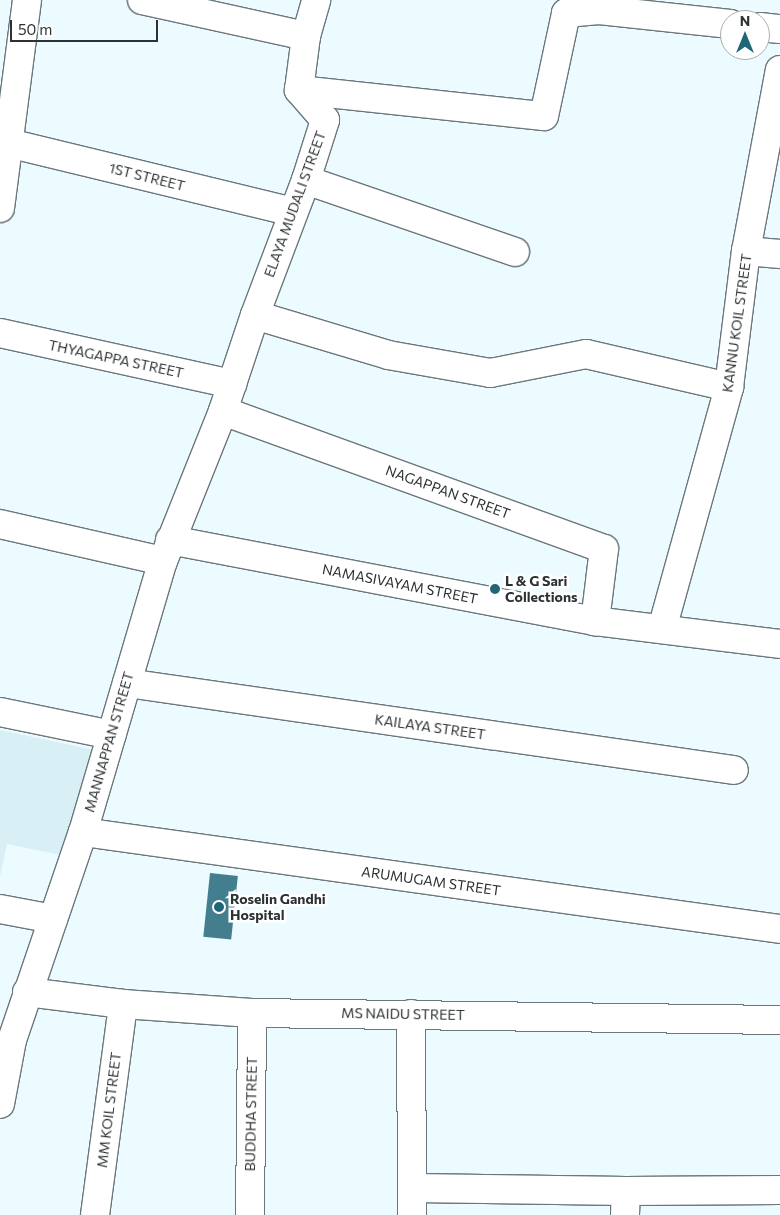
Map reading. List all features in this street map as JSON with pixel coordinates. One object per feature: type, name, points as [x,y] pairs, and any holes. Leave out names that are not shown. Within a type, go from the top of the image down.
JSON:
[{"type":"street","points":[[0,208],[4,142],[26,0]]},
{"type":"street","points":[[142,0],[306,36]]},
{"type":"street","points":[[316,0],[306,36],[299,90],[544,116],[566,13],[600,5],[720,23]]},
{"type":"street","name":"KANNU KOIL STREET","points":[[662,629],[729,388],[746,251],[772,169],[780,70]]},
{"type":"street","name":"ELAYA MUDALI STREET","points":[[232,384],[255,315],[306,180],[325,120],[299,90]]},
{"type":"street","name":"1ST STREET","points":[[4,142],[293,212]]},
{"type":"street","points":[[306,180],[515,252]]},
{"type":"street","points":[[746,251],[780,254]]},
{"type":"street","points":[[255,315],[388,356],[490,373],[586,354],[729,388]]},
{"type":"street","name":"THYAGAPPA STREET","points":[[0,333],[232,384]]},
{"type":"street","name":"MANNAPPAN STREET","points":[[0,1104],[6,1039],[27,992],[83,832],[167,551],[232,384]]},
{"type":"street","name":"NAGAPPAN STREET","points":[[223,411],[604,549],[595,621]]},
{"type":"street","name":"NAMASIVAYAM STREET","points":[[0,524],[595,621],[780,644]]},
{"type":"street","name":"KAILAYA STREET","points":[[127,683],[734,770]]},
{"type":"street","points":[[0,712],[112,735]]},
{"type":"street","name":"ARUMUGAM STREET","points":[[83,832],[780,929]]},
{"type":"street","points":[[0,909],[54,919]]},
{"type":"street","name":"MS NAIDU STREET","points":[[27,992],[122,1004],[252,1013],[780,1020]]},
{"type":"street","name":"MM KOIL STREET","points":[[95,1215],[122,1004]]},
{"type":"street","name":"BUDDHA STREET","points":[[250,1215],[252,1013]]},
{"type":"street","points":[[411,1014],[414,1188],[412,1215]]},
{"type":"street","points":[[414,1188],[626,1203],[780,1190]]},
{"type":"shaded area","points":[[0,730],[94,750],[66,856],[7,844],[0,876]]},
{"type":"building","points":[[210,873],[238,876],[231,940],[203,937]]},
{"type":"place","name":"L & G Sari Collections","points":[[495,589]]},
{"type":"place","name":"Roselin Gandhi Hospital","points":[[219,907]]}]
